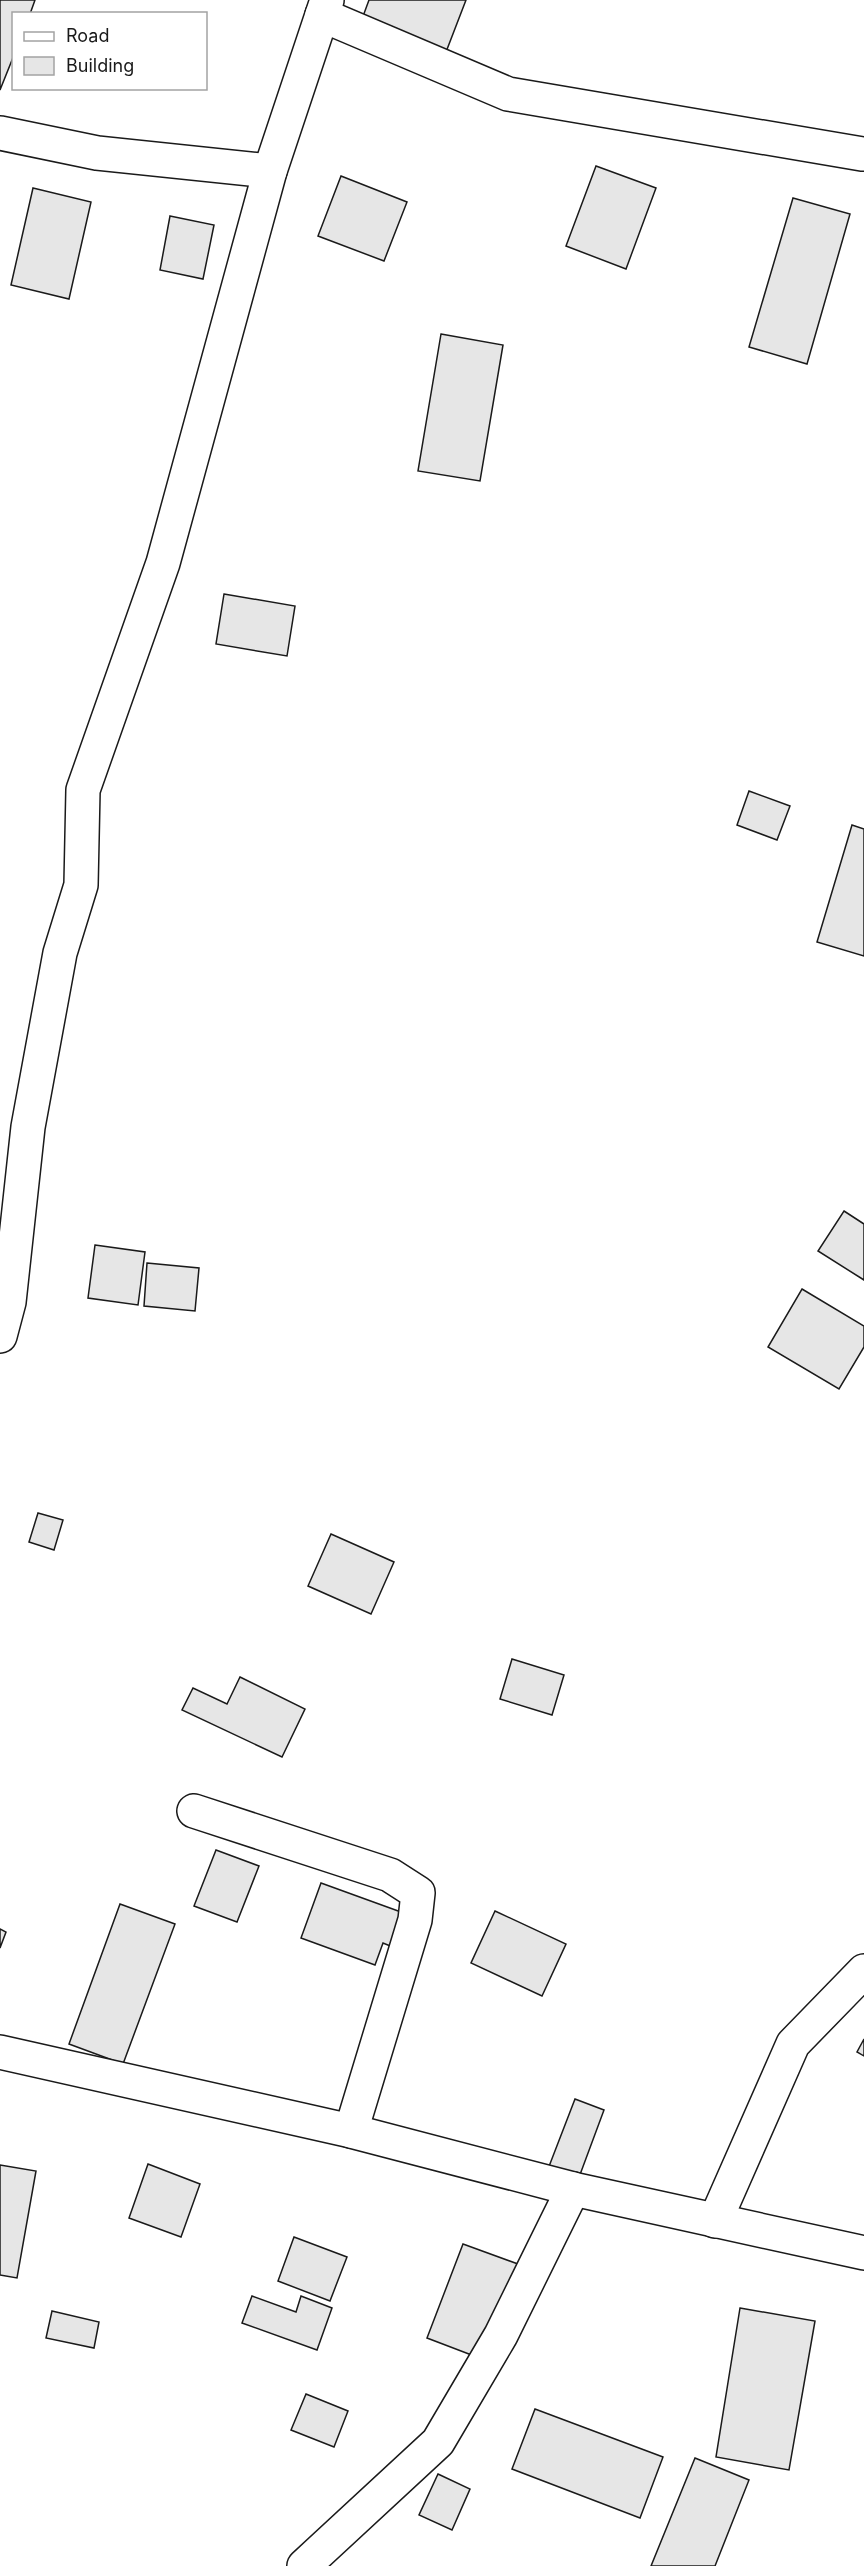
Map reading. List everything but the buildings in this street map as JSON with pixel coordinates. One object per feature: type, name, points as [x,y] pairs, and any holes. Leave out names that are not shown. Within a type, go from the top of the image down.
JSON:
[{"type":"street","points":[[0,1336],[9,1302],[14,1126],[60,953],[81,885],[83,790],[163,563],[270,171],[325,8],[508,94],[862,154]]},
{"type":"street","points":[[0,133],[97,153],[270,171]]},
{"type":"street","points":[[194,1812],[390,1875],[418,1893],[415,1920],[351,2132]]},
{"type":"street","points":[[715,2220],[793,2044],[864,1971]]},
{"type":"street","points":[[0,2052],[351,2132],[573,2189],[864,2253]]},
{"type":"street","points":[[304,2566],[438,2442],[501,2335],[573,2189]]}]
